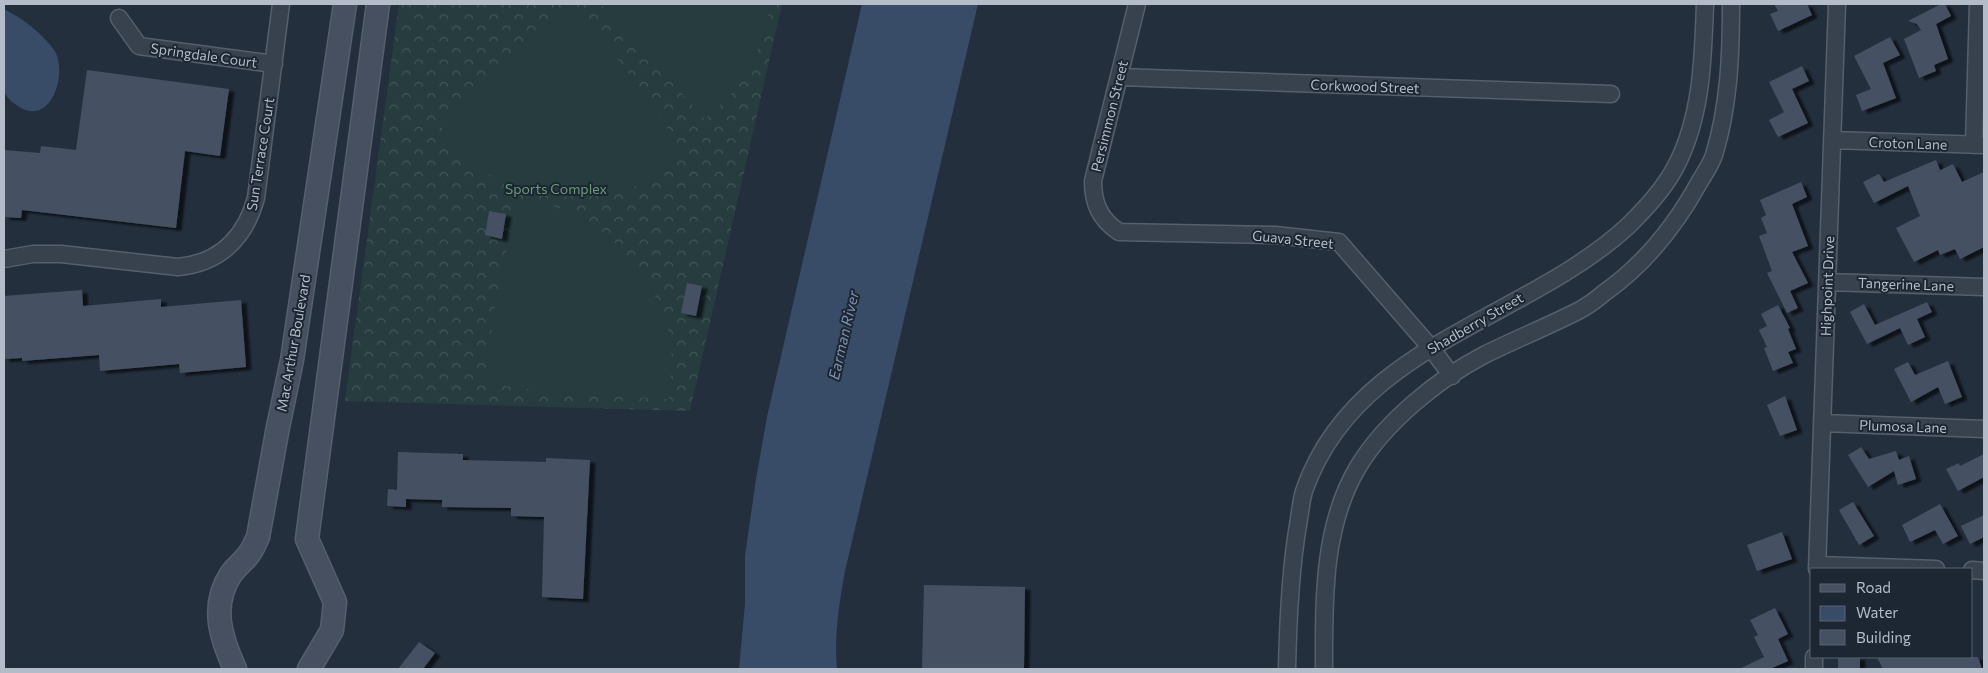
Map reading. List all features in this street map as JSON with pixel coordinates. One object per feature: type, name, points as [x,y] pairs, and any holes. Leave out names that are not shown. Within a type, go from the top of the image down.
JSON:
[{"type":"street","name":"Sun Terrace Court","points":[[4,259],[33,254],[61,254],[178,267],[202,263],[222,252],[242,231],[253,211],[281,4]]},
{"type":"street","name":"Mac Arthur Boulevard","points":[[235,669],[224,644],[219,625],[222,594],[231,574],[250,554],[258,537],[292,360],[345,4]]},
{"type":"street","points":[[309,669],[332,630],[335,602],[307,539],[378,4]]},
{"type":"street","name":"Persimmon Street","points":[[1109,225],[1101,216],[1096,205],[1093,181],[1137,4]]},
{"type":"street","name":"Shadberry Street","points":[[1287,669],[1288,625],[1295,542],[1304,493],[1314,469],[1342,423],[1375,387],[1394,372],[1431,348],[1564,274],[1606,246],[1641,213],[1662,189],[1682,152],[1698,101],[1705,4]]},
{"type":"street","points":[[1324,669],[1325,594],[1332,539],[1342,502],[1358,467],[1387,430],[1422,395],[1482,356],[1582,309],[1626,277],[1657,246],[1693,195],[1714,157],[1728,91],[1732,4]]},
{"type":"street","name":"Highpoint Drive","points":[[1818,567],[1836,4]]},
{"type":"street","points":[[1978,4],[1979,145]]},
{"type":"street","name":"Springdale Court","points":[[119,18],[139,46],[274,64]]},
{"type":"street","name":"Corkwood Street","points":[[1119,78],[1611,94]]},
{"type":"street","name":"Croton Lane","points":[[1832,140],[1979,145]]},
{"type":"street","name":"Guava Street","points":[[1109,225],[1119,232],[1275,235],[1339,242],[1431,348],[1452,376]]},
{"type":"street","name":"Tangerine Lane","points":[[1827,282],[1984,287]]},
{"type":"street","name":"Plumosa Lane","points":[[1822,424],[1984,429]]},
{"type":"street","points":[[1818,567],[1877,568]]},
{"type":"green space","name":"Sports Complex","points":[[399,4],[782,4],[690,411],[345,401]]},
{"type":"green space","points":[[601,4],[770,4],[766,26],[748,69],[732,93],[705,119]]},
{"type":"green space","points":[[569,6],[581,8],[685,153],[665,169],[627,189],[607,194],[568,197],[530,191],[511,185],[493,177],[456,153],[449,146],[439,120]]},
{"type":"green space","points":[[517,201],[557,208],[587,221],[604,233],[633,262],[655,297],[669,335],[672,359],[669,399],[557,393],[492,384],[486,376],[495,305]]},
{"type":"water","name":"Earman River","points":[[862,4],[978,4],[845,571],[836,644],[837,669],[739,669],[745,604],[745,556],[767,417]]},
{"type":"water","points":[[4,9],[25,22],[49,43],[58,59],[58,82],[55,93],[42,109],[32,111],[21,108],[10,100],[5,93],[3,66]]},
{"type":"building","points":[[1774,4],[1807,4],[1812,15],[1778,31],[1770,14],[1778,11]]},
{"type":"building","points":[[1941,4],[1945,4],[1951,16],[1936,24],[1948,59],[1934,65],[1936,71],[1919,78],[1904,39],[1921,30],[1917,24],[1908,21]]},
{"type":"building","points":[[1890,37],[1900,55],[1883,63],[1896,98],[1862,111],[1856,95],[1871,89],[1854,56]]},
{"type":"building","points":[[1802,66],[1809,81],[1792,89],[1808,123],[1778,137],[1769,120],[1784,112],[1769,82]]},
{"type":"building","points":[[87,70],[229,89],[220,156],[185,151],[176,228],[22,210],[21,218],[4,217],[4,150],[40,153],[41,146],[76,150]]},
{"type":"building","points":[[1936,160],[1940,170],[1928,176],[1953,164],[1962,182],[1984,172],[1984,247],[1960,259],[1955,249],[1940,255],[1938,250],[1914,262],[1896,228],[1920,216],[1908,186],[1874,203],[1863,182],[1879,174],[1884,182]]},
{"type":"building","points":[[1801,182],[1807,197],[1792,204],[1808,246],[1792,252],[1808,283],[1790,291],[1798,308],[1787,313],[1767,273],[1772,271],[1759,236],[1767,233],[1761,218],[1766,215],[1760,200]]},
{"type":"building","points":[[489,211],[506,214],[502,239],[485,235]]},
{"type":"building","points":[[687,283],[702,286],[696,316],[681,313]]},
{"type":"building","points":[[82,290],[83,306],[161,299],[161,307],[241,300],[246,367],[180,373],[179,364],[100,371],[99,355],[22,361],[22,358],[4,359],[4,296]]},
{"type":"building","points":[[1927,302],[1932,312],[1917,319],[1925,337],[1908,345],[1900,328],[1867,344],[1850,312],[1864,304],[1875,325]]},
{"type":"building","points":[[1778,305],[1790,328],[1788,329],[1796,349],[1788,352],[1793,363],[1773,371],[1764,348],[1767,347],[1759,330],[1767,326],[1761,314]]},
{"type":"building","points":[[1948,361],[1962,397],[1945,404],[1938,387],[1911,402],[1894,369],[1908,362],[1915,375]]},
{"type":"building","points":[[1785,396],[1797,430],[1780,436],[1767,405]]},
{"type":"building","points":[[1861,447],[1869,459],[1896,451],[1899,460],[1909,456],[1916,479],[1898,485],[1894,471],[1868,487],[1848,455]]},
{"type":"building","points":[[398,452],[463,454],[463,460],[546,462],[546,458],[590,460],[583,599],[542,597],[544,517],[511,516],[511,508],[442,507],[442,500],[406,499],[406,507],[387,506],[388,489],[397,490]]},
{"type":"building","points":[[1984,454],[1984,477],[1958,491],[1946,469],[1959,463],[1960,466]]},
{"type":"building","points":[[1853,502],[1874,536],[1859,545],[1839,510]]},
{"type":"building","points":[[1940,504],[1958,536],[1943,544],[1935,530],[1910,542],[1902,525]]},
{"type":"building","points":[[1984,515],[1984,537],[1970,544],[1961,526]]},
{"type":"building","points":[[1782,532],[1792,559],[1757,571],[1747,545]]},
{"type":"building","points":[[924,585],[1025,587],[1024,669],[922,669]]},
{"type":"building","points":[[1775,608],[1788,634],[1778,639],[1788,661],[1770,669],[1739,669],[1764,657],[1754,637],[1758,635],[1750,620]]},
{"type":"building","points":[[419,642],[435,653],[423,669],[398,669]]},
{"type":"building","points":[[1978,657],[1982,669],[1883,669],[1878,658]]},
{"type":"building","points":[[1838,658],[1860,658],[1860,669],[1838,669]]}]
